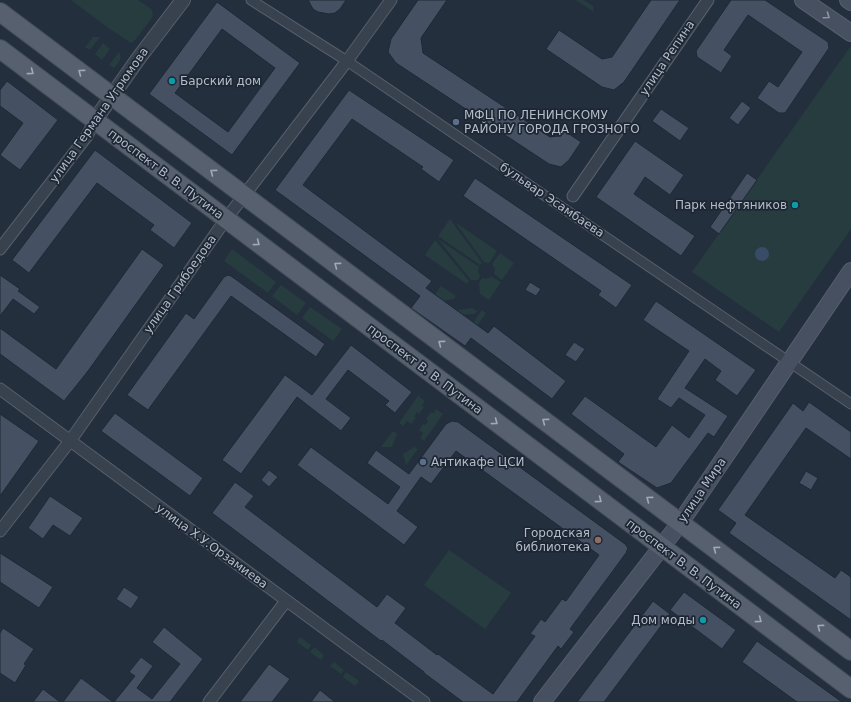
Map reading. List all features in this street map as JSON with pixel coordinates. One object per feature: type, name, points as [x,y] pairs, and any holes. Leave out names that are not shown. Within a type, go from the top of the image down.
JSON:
[{"type":"main road","points":[[803,0],[851,33]]},
{"type":"main road","points":[[0,12],[851,651]]},
{"type":"main road","name":"проспект В. В. Путина","points":[[0,49],[851,689]]},
{"type":"main road","name":"улица Мира","points":[[542,702],[680,523],[850,274]]},
{"type":"street","name":"улица Германа Угрюмова","points":[[0,249],[87,136],[95,120],[183,0]]},
{"type":"street","name":"бульвар Эсамбаева","points":[[251,0],[347,61],[851,404]]},
{"type":"street","name":"улица Грибоедова","points":[[0,531],[70,441],[226,219],[347,61],[390,0]]},
{"type":"street","name":"улица Репина","points":[[573,196],[708,0]]},
{"type":"street","name":"улица Х.У.Орзамиева","points":[[0,389],[424,702]]},
{"type":"street","points":[[209,702],[286,601]]},
{"type":"green space","points":[[71,0],[138,0],[151,9],[153,13],[152,18],[131,43]]},
{"type":"green space","points":[[576,0],[583,0],[593,6],[594,12]]},
{"type":"green space","points":[[93,37],[100,37],[90,50],[85,47]]},
{"type":"green space","points":[[103,43],[110,49],[102,60],[95,54]]},
{"type":"green space","name":"Парк нефтяников","points":[[850,47],[851,229],[779,332],[692,272]]},
{"type":"green space","points":[[119,52],[120,59],[114,68],[109,65]]},
{"type":"green space","points":[[450,219],[482,263],[480,265],[438,236]]},
{"type":"green space","points":[[455,222],[497,251],[489,263],[484,262]]},
{"type":"green space","points":[[438,239],[479,267],[478,270],[480,277],[477,280],[471,280]]},
{"type":"green space","points":[[435,240],[469,281],[467,284],[425,255]]},
{"type":"green space","points":[[232,249],[276,282],[268,293],[224,261]]},
{"type":"green space","points":[[500,253],[514,263],[502,280],[494,274],[495,269],[492,264]]},
{"type":"green space","points":[[492,277],[501,282],[489,300],[480,294],[479,283],[482,278],[486,279]]},
{"type":"green space","points":[[281,285],[306,303],[297,315],[272,296]]},
{"type":"green space","points":[[441,286],[456,296],[454,299],[429,303]]},
{"type":"green space","points":[[310,307],[342,329],[333,341],[302,318]]},
{"type":"green space","points":[[472,308],[477,311],[475,314],[455,315],[458,310]]},
{"type":"green space","points":[[482,310],[486,313],[470,336],[466,333]]},
{"type":"green space","points":[[418,396],[425,401],[422,405],[424,407],[419,414],[417,412],[414,416],[416,418],[411,424],[407,421],[403,426],[399,423]]},
{"type":"green space","points":[[436,409],[443,414],[424,441],[420,438],[423,433],[419,430],[423,424],[425,425],[428,421],[426,419],[431,412],[434,413]]},
{"type":"green space","points":[[393,431],[397,434],[392,447],[381,447]]},
{"type":"green space","points":[[414,447],[418,449],[406,465],[403,454]]},
{"type":"green space","points":[[449,550],[511,593],[485,629],[424,585]]},
{"type":"green space","points":[[300,637],[311,645],[308,650],[297,642]]},
{"type":"green space","points":[[314,647],[324,655],[321,660],[310,652]]},
{"type":"green space","points":[[334,662],[344,670],[341,674],[330,666]]},
{"type":"green space","points":[[346,672],[359,681],[355,686],[343,677]]},
{"type":"water","points":[[759,247],[765,247],[769,251],[769,257],[765,261],[759,261],[755,257],[755,251]]},
{"type":"building","points":[[308,0],[346,0],[340,9],[335,13],[329,14],[318,12],[313,9]]},
{"type":"building","points":[[418,0],[447,0],[421,38],[423,53],[550,137],[559,136],[563,130],[581,142],[569,160],[561,167],[549,164],[396,63],[388,52],[391,39]]},
{"type":"building","points":[[651,0],[680,0],[624,82],[614,90],[602,87],[546,49],[559,30],[602,59],[612,57]]},
{"type":"building","points":[[731,0],[765,0],[828,42],[829,48],[785,113],[779,113],[757,98],[769,81],[778,87],[802,52],[748,15],[724,50],[732,56],[721,73],[697,57],[696,51]]},
{"type":"building","name":"Барский дом","points":[[217,2],[300,63],[232,155],[149,94]],"holes":[[[222,29],[275,68],[228,132],[175,93]]]},
{"type":"building","points":[[7,81],[58,120],[20,170],[0,155],[23,123],[0,106],[0,90]]},
{"type":"building","points":[[349,90],[454,160],[439,182],[421,169],[423,167],[352,119],[303,185],[432,281],[426,288],[488,333],[494,326],[566,381],[552,399],[471,338],[465,346],[411,308],[420,296],[275,190]]},
{"type":"building","points":[[742,101],[751,108],[738,125],[729,118]]},
{"type":"building","points":[[661,109],[689,128],[680,141],[652,121]]},
{"type":"building","points":[[635,141],[684,175],[670,195],[645,177],[634,194],[695,236],[681,256],[596,197]]},
{"type":"building","points":[[95,150],[192,223],[174,248],[150,230],[154,225],[97,183],[29,273],[12,260]]},
{"type":"building","points":[[747,173],[757,180],[719,234],[710,227]]},
{"type":"building","points":[[475,178],[632,285],[616,308],[598,295],[601,291],[463,196]]},
{"type":"building","points":[[142,249],[164,265],[88,371],[64,401],[0,354],[0,328],[56,369]]},
{"type":"building","points":[[0,275],[20,289],[18,291],[40,307],[34,314],[13,299],[0,316]]},
{"type":"building","points":[[228,275],[325,344],[316,357],[231,296],[148,410],[127,395],[186,313],[194,319],[224,277]]},
{"type":"building","points":[[530,282],[541,289],[536,296],[525,290]]},
{"type":"building","points":[[656,301],[756,370],[737,396],[715,380],[721,371],[705,359],[685,388],[728,416],[714,437],[708,433],[671,483],[657,488],[618,462],[624,454],[571,414],[585,396],[656,447],[672,425],[689,438],[705,415],[679,398],[671,408],[657,399],[689,351],[643,320]]},
{"type":"building","points":[[574,342],[585,349],[576,362],[565,355]]},
{"type":"building","points":[[351,345],[412,392],[395,413],[385,405],[389,401],[348,370],[326,399],[351,418],[341,431],[297,397],[241,474],[222,460],[285,375],[312,395]]},
{"type":"building","points":[[809,402],[851,432],[851,459],[806,428],[745,515],[835,578],[841,570],[851,577],[851,620],[729,533],[736,523],[718,510],[793,403],[803,411]]},
{"type":"building","points":[[115,413],[203,478],[190,496],[101,431]]},
{"type":"building","points":[[0,414],[39,441],[0,496]]},
{"type":"building","points":[[452,421],[458,422],[625,544],[628,548],[626,553],[570,629],[574,632],[561,649],[558,646],[517,702],[463,702],[212,513],[235,482],[254,496],[245,507],[377,607],[387,594],[406,608],[395,623],[437,655],[438,654],[493,694],[535,636],[530,634],[541,619],[545,622],[562,599],[566,601],[599,555],[456,451],[431,484],[421,477],[397,511],[418,527],[404,545],[297,465],[311,447],[388,504],[400,487],[367,463],[376,450],[409,474],[446,424]]},
{"type":"building","points":[[269,470],[278,477],[269,487],[261,480]]},
{"type":"building","points":[[806,471],[818,478],[811,490],[799,483]]},
{"type":"building","points":[[50,496],[83,518],[70,536],[53,525],[43,539],[28,528]]},
{"type":"building","points":[[0,553],[53,587],[39,608],[0,582]]},
{"type":"building","points":[[124,587],[139,597],[131,609],[116,599]]},
{"type":"building","name":"Дом моды","points":[[684,592],[736,630],[722,649],[670,610]]},
{"type":"building","points":[[653,601],[670,614],[604,702],[577,702]]},
{"type":"building","points":[[164,627],[203,659],[170,702],[114,702],[135,676],[129,672],[141,657],[153,666],[137,688],[152,699],[180,664],[152,642]]},
{"type":"building","points":[[3,628],[34,649],[24,664],[26,665],[15,683],[0,673],[0,633]]},
{"type":"building","points":[[757,641],[842,702],[797,702],[742,662]]},
{"type":"building","points":[[269,664],[290,679],[272,702],[240,702]]},
{"type":"building","points":[[81,678],[113,702],[63,702]]},
{"type":"building","points":[[43,689],[60,702],[33,702]]},
{"type":"building","points":[[320,690],[335,702],[311,702]]},
{"type":"place","name":"Барский дом","points":[[172,81]]},
{"type":"place","name":"МФЦ ПО ЛЕНИНСКОМУ РАЙОНУ ГОРОДА ГРОЗНОГО","points":[[456,122]]},
{"type":"place","name":"Парк нефтяников","points":[[795,205]]},
{"type":"place","name":"Антикафе ЦСИ","points":[[423,462]]},
{"type":"place","name":"Городская библиотека","points":[[598,540]]},
{"type":"place","name":"Дом моды","points":[[703,620]]}]
